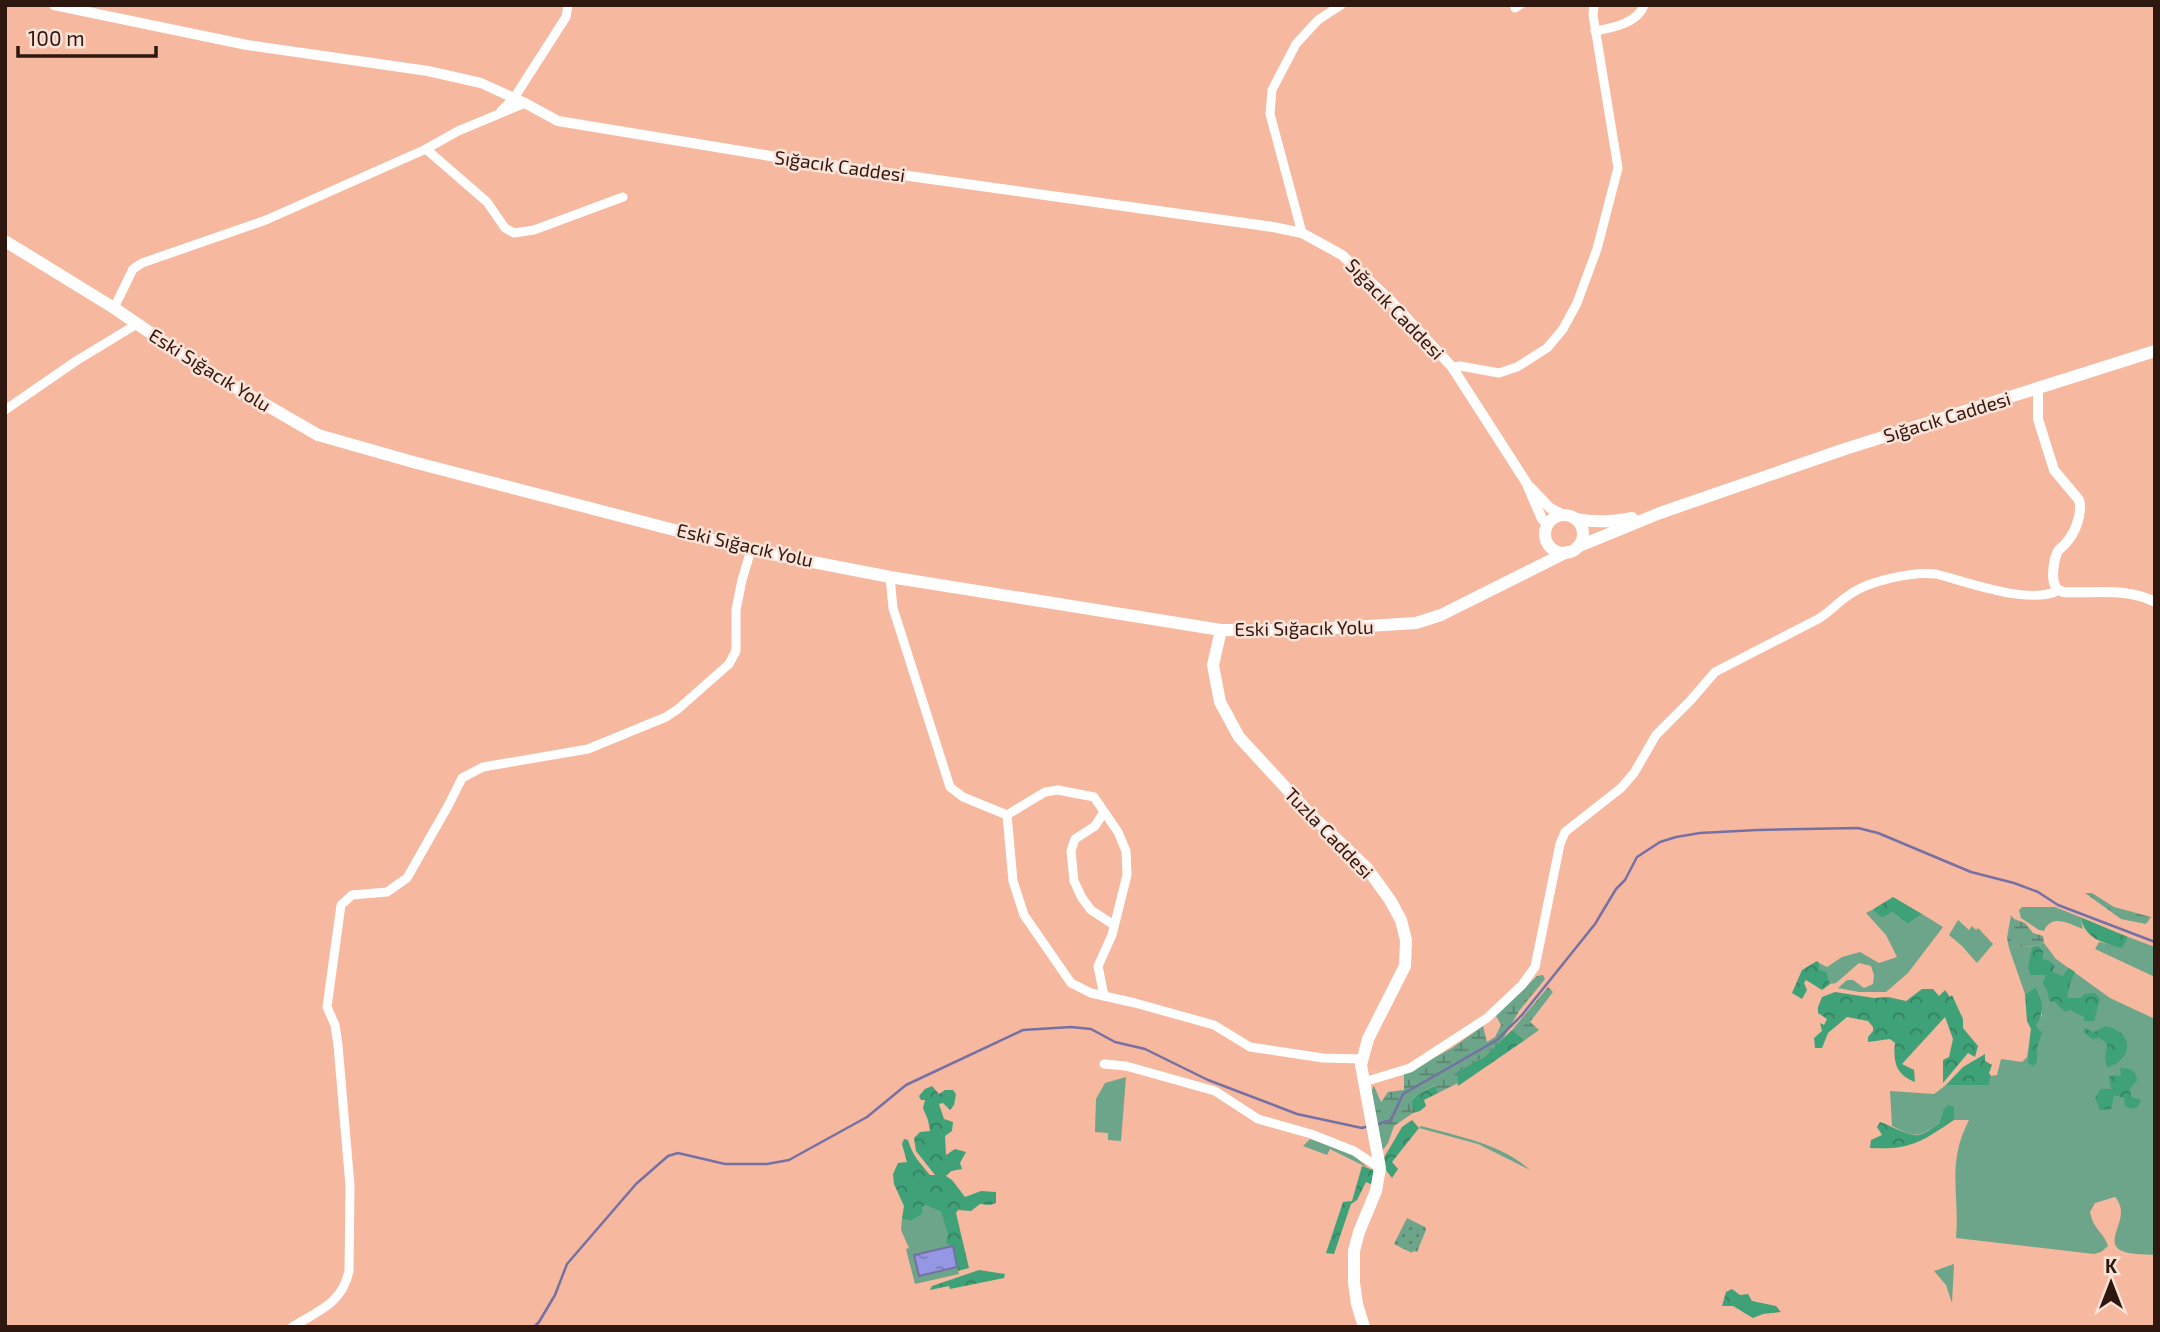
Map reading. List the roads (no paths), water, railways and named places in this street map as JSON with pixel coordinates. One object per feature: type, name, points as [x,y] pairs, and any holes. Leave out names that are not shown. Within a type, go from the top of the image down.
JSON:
[{"type":"main road","name":"Eski Sığacık Yolu","points":[[5,242],[114,308],[199,366],[318,435],[751,550],[890,577],[1221,630],[1303,630],[1416,623],[1441,615],[1533,568],[1660,513]]},
{"type":"main road","name":"Sığacık Caddesi","points":[[1660,513],[1845,449],[2155,351]]},
{"type":"main road","points":[[1533,568],[1552,519],[1570,517],[1594,523],[1611,523],[1660,513]]},
{"type":"main road","points":[[1546,530],[1547,542],[1555,550],[1572,550],[1583,536],[1583,530],[1570,517]]},
{"type":"main road","name":"Tuzla Caddesi","points":[[1221,630],[1213,665],[1220,702],[1239,737],[1309,813],[1367,868],[1401,920],[1406,940],[1405,966],[1368,1039],[1360,1065],[1381,1168]]},
{"type":"main road","points":[[1364,1327],[1353,1283],[1354,1251],[1376,1191],[1381,1168]]},
{"type":"street","name":"Sığacık Caddesi","points":[[54,5],[247,45],[428,71],[481,83],[558,121],[572,124],[795,160],[1302,233],[1342,255],[1391,301],[1452,368],[1526,482]]},
{"type":"street","points":[[497,115],[514,98],[566,17],[568,5]]},
{"type":"street","points":[[1302,233],[1270,114],[1272,90],[1296,44],[1318,20],[1340,5]]},
{"type":"street","points":[[1452,368],[1460,366],[1499,373],[1517,367],[1546,348],[1563,329],[1577,303],[1597,249],[1618,168],[1592,15],[1594,5]]},
{"type":"street","points":[[1595,31],[1630,21],[1640,14],[1644,5]]},
{"type":"street","points":[[114,308],[133,269],[142,263],[265,220],[426,149],[458,131],[526,103]]},
{"type":"street","points":[[426,149],[487,202],[505,228],[514,233],[534,230],[622,197]]},
{"type":"street","points":[[5,410],[76,361],[137,324]]},
{"type":"street","points":[[2038,389],[2038,419],[2054,470],[2081,506],[2081,514],[2069,540],[2058,551],[2054,583],[2063,592],[2120,593],[2155,602]]},
{"type":"street","points":[[1526,482],[1550,508],[1570,517]]},
{"type":"street","points":[[1526,482],[1546,530]]},
{"type":"street","points":[[292,1327],[337,1298],[347,1281],[349,1271],[350,1186],[338,1045],[335,1026],[327,1007],[341,905],[352,895],[387,892],[407,878],[462,778],[483,767],[588,749],[666,717],[678,709],[729,664],[736,651],[736,610],[741,580],[751,550]]},
{"type":"street","points":[[1364,1082],[1410,1068],[1487,1018],[1522,985],[1535,967],[1560,844],[1565,832],[1621,788],[1634,773],[1656,734],[1715,672],[1818,619],[1833,610],[1848,595],[1896,578],[1936,574],[2023,596],[2051,594],[2059,590]]},
{"type":"street","points":[[890,577],[893,608],[950,787],[963,797],[1007,815]]},
{"type":"street","points":[[1007,815],[1045,792],[1058,790],[1094,797],[1118,832],[1126,851],[1127,874],[1114,925],[1098,966],[1104,996]]},
{"type":"street","points":[[1104,812],[1095,826],[1075,839],[1071,851],[1074,881],[1082,898],[1091,910],[1114,925]]},
{"type":"street","points":[[1007,815],[1013,881],[1024,915],[1071,983],[1091,993],[1214,1025],[1250,1046],[1323,1058],[1362,1059]]},
{"type":"street","points":[[1104,1064],[1126,1066],[1215,1091],[1258,1119],[1311,1134],[1354,1151],[1381,1168]]},
{"type":"water","points":[[953,1246],[957,1267],[919,1276],[914,1255]]},
{"type":"waterway","points":[[1375,1125],[1391,1120],[1403,1094],[1497,1040],[1522,1015],[1595,924],[1637,857],[1660,842],[1676,837],[1757,830],[1858,828],[1878,833],[1971,872],[2038,892],[2058,905],[2155,942]]},
{"type":"waterway","points":[[534,1327],[555,1295],[567,1264],[636,1184],[668,1156],[678,1153],[725,1164],[767,1164],[789,1160],[867,1117],[906,1085],[1023,1030],[1071,1027],[1091,1029],[1115,1042],[1145,1049],[1208,1080],[1297,1114],[1362,1128],[1369,1126]]}]
